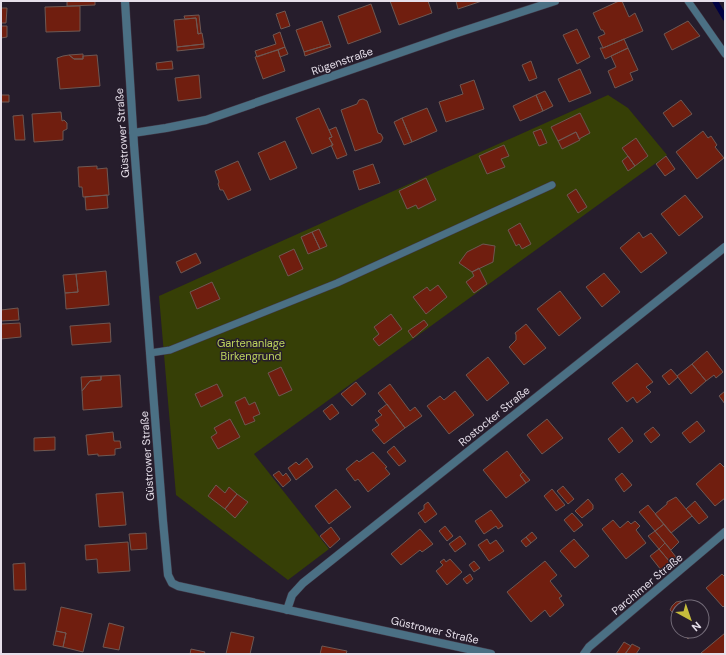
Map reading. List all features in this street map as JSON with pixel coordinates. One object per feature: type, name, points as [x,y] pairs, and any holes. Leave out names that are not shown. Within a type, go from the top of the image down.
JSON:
[{"type":"street","name":"Güstrower Straße","points":[[125,1],[133,132],[150,353],[168,574],[172,583],[178,586],[491,654]]},
{"type":"street","name":"Rügenstraße","points":[[133,132],[166,128],[206,120],[454,34],[555,1]]},
{"type":"street","name":"Rostocker Straße","points":[[287,610],[292,595],[303,583],[725,247]]},
{"type":"street","name":"Parchimer Straße","points":[[584,654],[589,647],[725,532]]},
{"type":"lane","points":[[688,1],[725,54]]},
{"type":"lane","points":[[150,353],[170,350],[337,283],[552,185]]},
{"type":"green space","name":"Gartenanlage Birkengrund","points":[[608,95],[628,108],[667,155],[254,454],[329,549],[288,580],[176,495],[159,296]]},
{"type":"building","points":[[67,1],[95,1],[95,5],[67,6]]},
{"type":"building","points":[[390,1],[428,1],[432,13],[399,25]]},
{"type":"building","points":[[456,1],[482,1],[458,9]]},
{"type":"building","points":[[622,1],[629,17],[635,13],[643,31],[603,48],[598,37],[605,34],[603,30],[601,30],[593,13]]},
{"type":"building","points":[[371,4],[381,32],[348,44],[338,16]]},
{"type":"building","points":[[80,6],[80,31],[46,32],[45,7]]},
{"type":"building","points":[[1,8],[7,8],[6,23],[1,23]]},
{"type":"building","points":[[285,11],[290,26],[281,29],[276,14]]},
{"type":"building","points":[[199,15],[201,33],[198,34],[196,18],[185,19],[184,16]]},
{"type":"building","points":[[196,18],[198,34],[202,33],[204,44],[177,47],[174,20]]},
{"type":"building","points":[[322,21],[330,44],[304,52],[296,30]]},
{"type":"building","points":[[688,21],[700,36],[672,50],[664,34]]},
{"type":"building","points":[[1,26],[7,26],[7,37],[1,38]]},
{"type":"building","points":[[577,29],[590,57],[577,64],[563,35]]},
{"type":"building","points":[[280,32],[285,47],[257,57],[255,51],[276,44],[273,35]]},
{"type":"building","points":[[624,39],[628,48],[605,59],[600,48]]},
{"type":"building","points":[[204,44],[204,48],[177,51],[177,47]]},
{"type":"building","points":[[330,44],[331,47],[305,56],[304,52]]},
{"type":"building","points":[[285,47],[288,54],[280,57],[278,50]]},
{"type":"building","points":[[628,48],[638,70],[630,73],[633,80],[615,88],[608,71],[616,67],[611,56]]},
{"type":"building","points":[[278,50],[285,71],[263,79],[255,57]]},
{"type":"building","points":[[83,54],[83,59],[74,59],[69,55]]},
{"type":"building","points":[[69,55],[74,59],[83,59],[83,56],[97,55],[100,86],[60,89],[57,58]]},
{"type":"building","points":[[172,61],[173,69],[157,70],[156,63]]},
{"type":"building","points":[[531,61],[537,78],[529,81],[522,65]]},
{"type":"building","points":[[580,69],[591,93],[569,102],[558,79]]},
{"type":"building","points":[[199,75],[201,98],[178,101],[175,78]]},
{"type":"building","points":[[474,80],[484,109],[446,122],[439,102],[463,94],[460,85]]},
{"type":"building","points":[[545,91],[553,106],[543,111],[536,95]]},
{"type":"building","points":[[1,95],[9,95],[9,102],[1,102]]},
{"type":"building","points":[[536,95],[543,111],[520,121],[513,106]]},
{"type":"building","points":[[363,99],[367,101],[378,133],[381,134],[383,138],[381,142],[355,151],[341,110],[357,104],[359,100]]},
{"type":"building","points":[[681,100],[692,114],[673,127],[663,113]]},
{"type":"building","points":[[319,108],[332,137],[329,138],[333,145],[312,154],[296,118]]},
{"type":"building","points":[[427,108],[437,131],[412,142],[402,118]]},
{"type":"building","points":[[61,112],[62,121],[64,120],[67,123],[67,129],[63,131],[63,140],[34,142],[32,114]]},
{"type":"building","points":[[580,113],[590,133],[579,139],[576,132],[558,141],[551,127]]},
{"type":"building","points":[[23,115],[25,140],[15,140],[13,116]]},
{"type":"building","points":[[402,118],[412,142],[404,145],[394,122]]},
{"type":"building","points":[[336,127],[347,155],[337,159],[331,145],[333,145],[329,138],[332,137],[329,130]]},
{"type":"building","points":[[541,129],[547,143],[539,146],[533,132]]},
{"type":"building","points":[[703,131],[708,138],[711,136],[717,145],[715,147],[724,158],[697,179],[676,152]]},
{"type":"building","points":[[576,132],[580,140],[562,149],[558,141]]},
{"type":"building","points":[[636,138],[648,156],[635,166],[622,148]]},
{"type":"building","points":[[285,141],[297,168],[270,180],[258,153]]},
{"type":"building","points":[[504,145],[509,156],[501,159],[505,167],[487,174],[479,156]]},
{"type":"building","points":[[628,156],[635,166],[628,171],[622,161]]},
{"type":"building","points":[[666,156],[675,169],[665,176],[656,164]]},
{"type":"building","points":[[238,161],[251,190],[228,200],[223,190],[220,190],[215,171]]},
{"type":"building","points":[[373,164],[380,183],[359,190],[353,171]]},
{"type":"building","points":[[97,166],[97,169],[107,168],[109,195],[83,197],[82,187],[79,187],[78,167]]},
{"type":"building","points":[[426,178],[436,200],[418,209],[416,205],[407,209],[399,191]]},
{"type":"building","points":[[576,189],[587,207],[578,213],[567,195]]},
{"type":"building","points":[[107,195],[108,208],[86,210],[85,197]]},
{"type":"building","points":[[685,195],[703,217],[679,236],[661,214]]},
{"type":"building","points":[[520,223],[531,244],[522,249],[519,244],[516,246],[508,230]]},
{"type":"building","points":[[319,229],[327,246],[320,249],[312,232]]},
{"type":"building","points":[[312,232],[320,249],[308,254],[301,237]]},
{"type":"building","points":[[639,232],[643,238],[651,233],[667,253],[641,273],[620,248]]},
{"type":"building","points":[[483,244],[495,246],[493,262],[472,272],[459,263],[467,252]]},
{"type":"building","points":[[294,249],[303,269],[288,276],[279,256]]},
{"type":"building","points":[[196,253],[201,263],[181,273],[176,262]]},
{"type":"building","points":[[479,268],[487,284],[474,293],[466,282],[474,276],[472,272]]},
{"type":"building","points":[[106,271],[109,305],[66,309],[65,293],[78,292],[76,274]]},
{"type":"building","points":[[604,273],[620,292],[602,307],[586,287]]},
{"type":"building","points":[[76,274],[78,292],[65,293],[63,275]]},
{"type":"building","points":[[212,282],[220,299],[197,309],[190,292]]},
{"type":"building","points":[[438,285],[447,297],[426,314],[413,297],[427,287],[430,291]]},
{"type":"building","points":[[560,291],[581,318],[559,336],[537,309]]},
{"type":"building","points":[[18,308],[19,320],[1,321],[1,310]]},
{"type":"building","points":[[391,314],[402,329],[379,346],[373,339],[379,334],[374,327]]},
{"type":"building","points":[[424,320],[428,325],[413,338],[408,331]]},
{"type":"building","points":[[20,323],[21,337],[1,339],[1,324]]},
{"type":"building","points":[[110,323],[111,342],[72,345],[70,326]]},
{"type":"building","points":[[526,324],[546,348],[524,365],[509,347],[516,340],[515,333]]},
{"type":"building","points":[[707,351],[723,372],[716,378],[714,375],[706,381],[692,364]]},
{"type":"building","points":[[488,357],[509,383],[487,401],[466,375]]},
{"type":"building","points":[[637,363],[653,382],[646,387],[651,392],[637,403],[633,397],[627,402],[612,383]]},
{"type":"building","points":[[692,364],[706,381],[691,394],[677,376]]},
{"type":"building","points":[[281,367],[292,390],[279,396],[268,373]]},
{"type":"building","points":[[671,369],[678,377],[669,385],[662,376]]},
{"type":"building","points":[[120,375],[122,407],[83,410],[82,391],[90,381],[101,380],[101,376]]},
{"type":"building","points":[[101,376],[101,380],[90,381],[82,391],[81,377]]},
{"type":"building","points":[[356,382],[366,394],[352,406],[341,394]]},
{"type":"building","points":[[217,384],[223,396],[201,407],[195,394]]},
{"type":"building","points":[[390,384],[410,411],[415,407],[422,416],[405,428],[378,393]]},
{"type":"building","points":[[455,391],[474,415],[449,434],[427,406],[440,396],[444,400]]},
{"type":"building","points":[[725,391],[725,404],[719,396]]},
{"type":"building","points":[[245,397],[249,405],[255,402],[260,414],[253,417],[255,421],[245,425],[235,402]]},
{"type":"building","points":[[332,404],[339,413],[330,420],[323,411]]},
{"type":"building","points":[[387,404],[405,428],[384,444],[372,430],[379,425],[375,420],[382,415],[378,411]]},
{"type":"building","points":[[230,419],[240,437],[218,449],[211,437],[217,433],[214,428]]},
{"type":"building","points":[[547,419],[563,438],[542,454],[527,435]]},
{"type":"building","points":[[697,421],[705,431],[690,443],[682,433]]},
{"type":"building","points":[[622,427],[633,441],[619,453],[608,439]]},
{"type":"building","points":[[653,427],[660,435],[651,443],[644,434]]},
{"type":"building","points":[[113,432],[114,441],[120,441],[121,448],[115,449],[115,455],[88,455],[86,435]]},
{"type":"building","points":[[55,437],[55,450],[34,451],[34,438]]},
{"type":"building","points":[[394,446],[406,461],[399,466],[387,452]]},
{"type":"building","points":[[507,451],[523,472],[520,475],[526,483],[506,498],[483,470]]},
{"type":"building","points":[[373,452],[387,467],[385,468],[390,474],[368,492],[358,479],[355,481],[346,469],[357,460],[359,462]]},
{"type":"building","points":[[307,458],[313,467],[296,480],[288,468],[296,462],[299,465]]},
{"type":"building","points":[[720,463],[725,468],[725,498],[715,506],[696,484]]},
{"type":"building","points":[[279,471],[283,476],[286,473],[291,480],[283,487],[273,475]]},
{"type":"building","points":[[523,472],[530,480],[526,483],[520,475]]},
{"type":"building","points":[[622,473],[632,485],[624,492],[615,479]]},
{"type":"building","points":[[216,485],[225,493],[229,487],[237,494],[225,509],[208,496]]},
{"type":"building","points":[[563,486],[574,499],[568,504],[557,491]]},
{"type":"building","points":[[336,489],[351,507],[329,524],[315,506]]},
{"type":"building","points":[[552,489],[565,505],[556,511],[544,496]]},
{"type":"building","points":[[123,492],[126,525],[99,527],[96,494]]},
{"type":"building","points":[[237,494],[248,502],[235,518],[225,509]]},
{"type":"building","points":[[676,497],[692,516],[671,533],[655,514],[667,504],[667,502]]},
{"type":"building","points":[[588,499],[593,505],[593,509],[582,518],[575,511]]},
{"type":"building","points":[[695,501],[708,517],[699,524],[686,509]]},
{"type":"building","points":[[428,502],[437,514],[425,523],[418,513],[424,509],[424,505]]},
{"type":"building","points":[[648,505],[664,524],[655,531],[639,512]]},
{"type":"building","points":[[491,510],[503,526],[498,529],[496,526],[484,534],[475,521]]},
{"type":"building","points":[[572,513],[583,525],[574,532],[564,520]]},
{"type":"building","points":[[613,520],[620,528],[628,521],[631,524],[635,521],[640,526],[636,530],[646,543],[626,559],[602,529]]},
{"type":"building","points":[[664,524],[679,542],[671,550],[655,531]]},
{"type":"building","points":[[445,526],[453,536],[447,541],[439,531]]},
{"type":"building","points":[[331,527],[340,539],[330,548],[320,536]]},
{"type":"building","points":[[420,529],[433,544],[422,552],[420,550],[401,565],[391,554]]},
{"type":"building","points":[[655,531],[665,543],[659,549],[648,536]]},
{"type":"building","points":[[532,532],[537,538],[531,543],[526,537]]},
{"type":"building","points":[[146,533],[147,549],[131,550],[129,534]]},
{"type":"building","points":[[460,536],[466,544],[455,552],[449,544]]},
{"type":"building","points":[[526,537],[531,543],[526,547],[521,541]]},
{"type":"building","points":[[487,539],[490,544],[496,540],[504,551],[489,561],[478,545]]},
{"type":"building","points":[[574,539],[589,556],[575,568],[560,551]]},
{"type":"building","points":[[128,542],[130,571],[98,573],[97,559],[86,560],[85,545]]},
{"type":"building","points":[[665,543],[676,557],[670,562],[659,549]]},
{"type":"building","points":[[659,549],[670,562],[661,570],[650,556]]},
{"type":"building","points":[[444,559],[446,562],[450,559],[462,572],[447,585],[436,571],[443,565],[440,562]]},
{"type":"building","points":[[474,561],[480,568],[474,572],[469,565]]},
{"type":"building","points":[[545,561],[557,575],[550,581],[562,596],[559,598],[564,605],[550,617],[545,610],[531,622],[507,592]]},
{"type":"building","points":[[25,563],[26,590],[14,590],[13,564]]},
{"type":"building","points":[[470,574],[473,579],[467,584],[463,579]]},
{"type":"building","points":[[722,574],[725,577],[725,605],[723,607],[706,588]]},
{"type":"building","points":[[61,607],[92,614],[83,652],[63,647],[66,633],[56,631]]},
{"type":"building","points":[[109,623],[124,627],[119,650],[103,647]]},
{"type":"building","points":[[56,631],[66,633],[63,647],[53,645]]},
{"type":"building","points":[[231,632],[254,637],[250,654],[226,654]]},
{"type":"building","points":[[725,633],[725,654],[701,654],[701,653]]},
{"type":"building","points":[[624,642],[631,646],[625,654],[616,654]]},
{"type":"building","points":[[632,644],[640,648],[636,654],[625,654]]},
{"type":"building","points":[[322,646],[347,651],[346,654],[320,654]]},
{"type":"building","points":[[191,649],[205,652],[204,654],[190,654]]},
{"type":"waterway","points":[[715,1],[725,18]]}]
